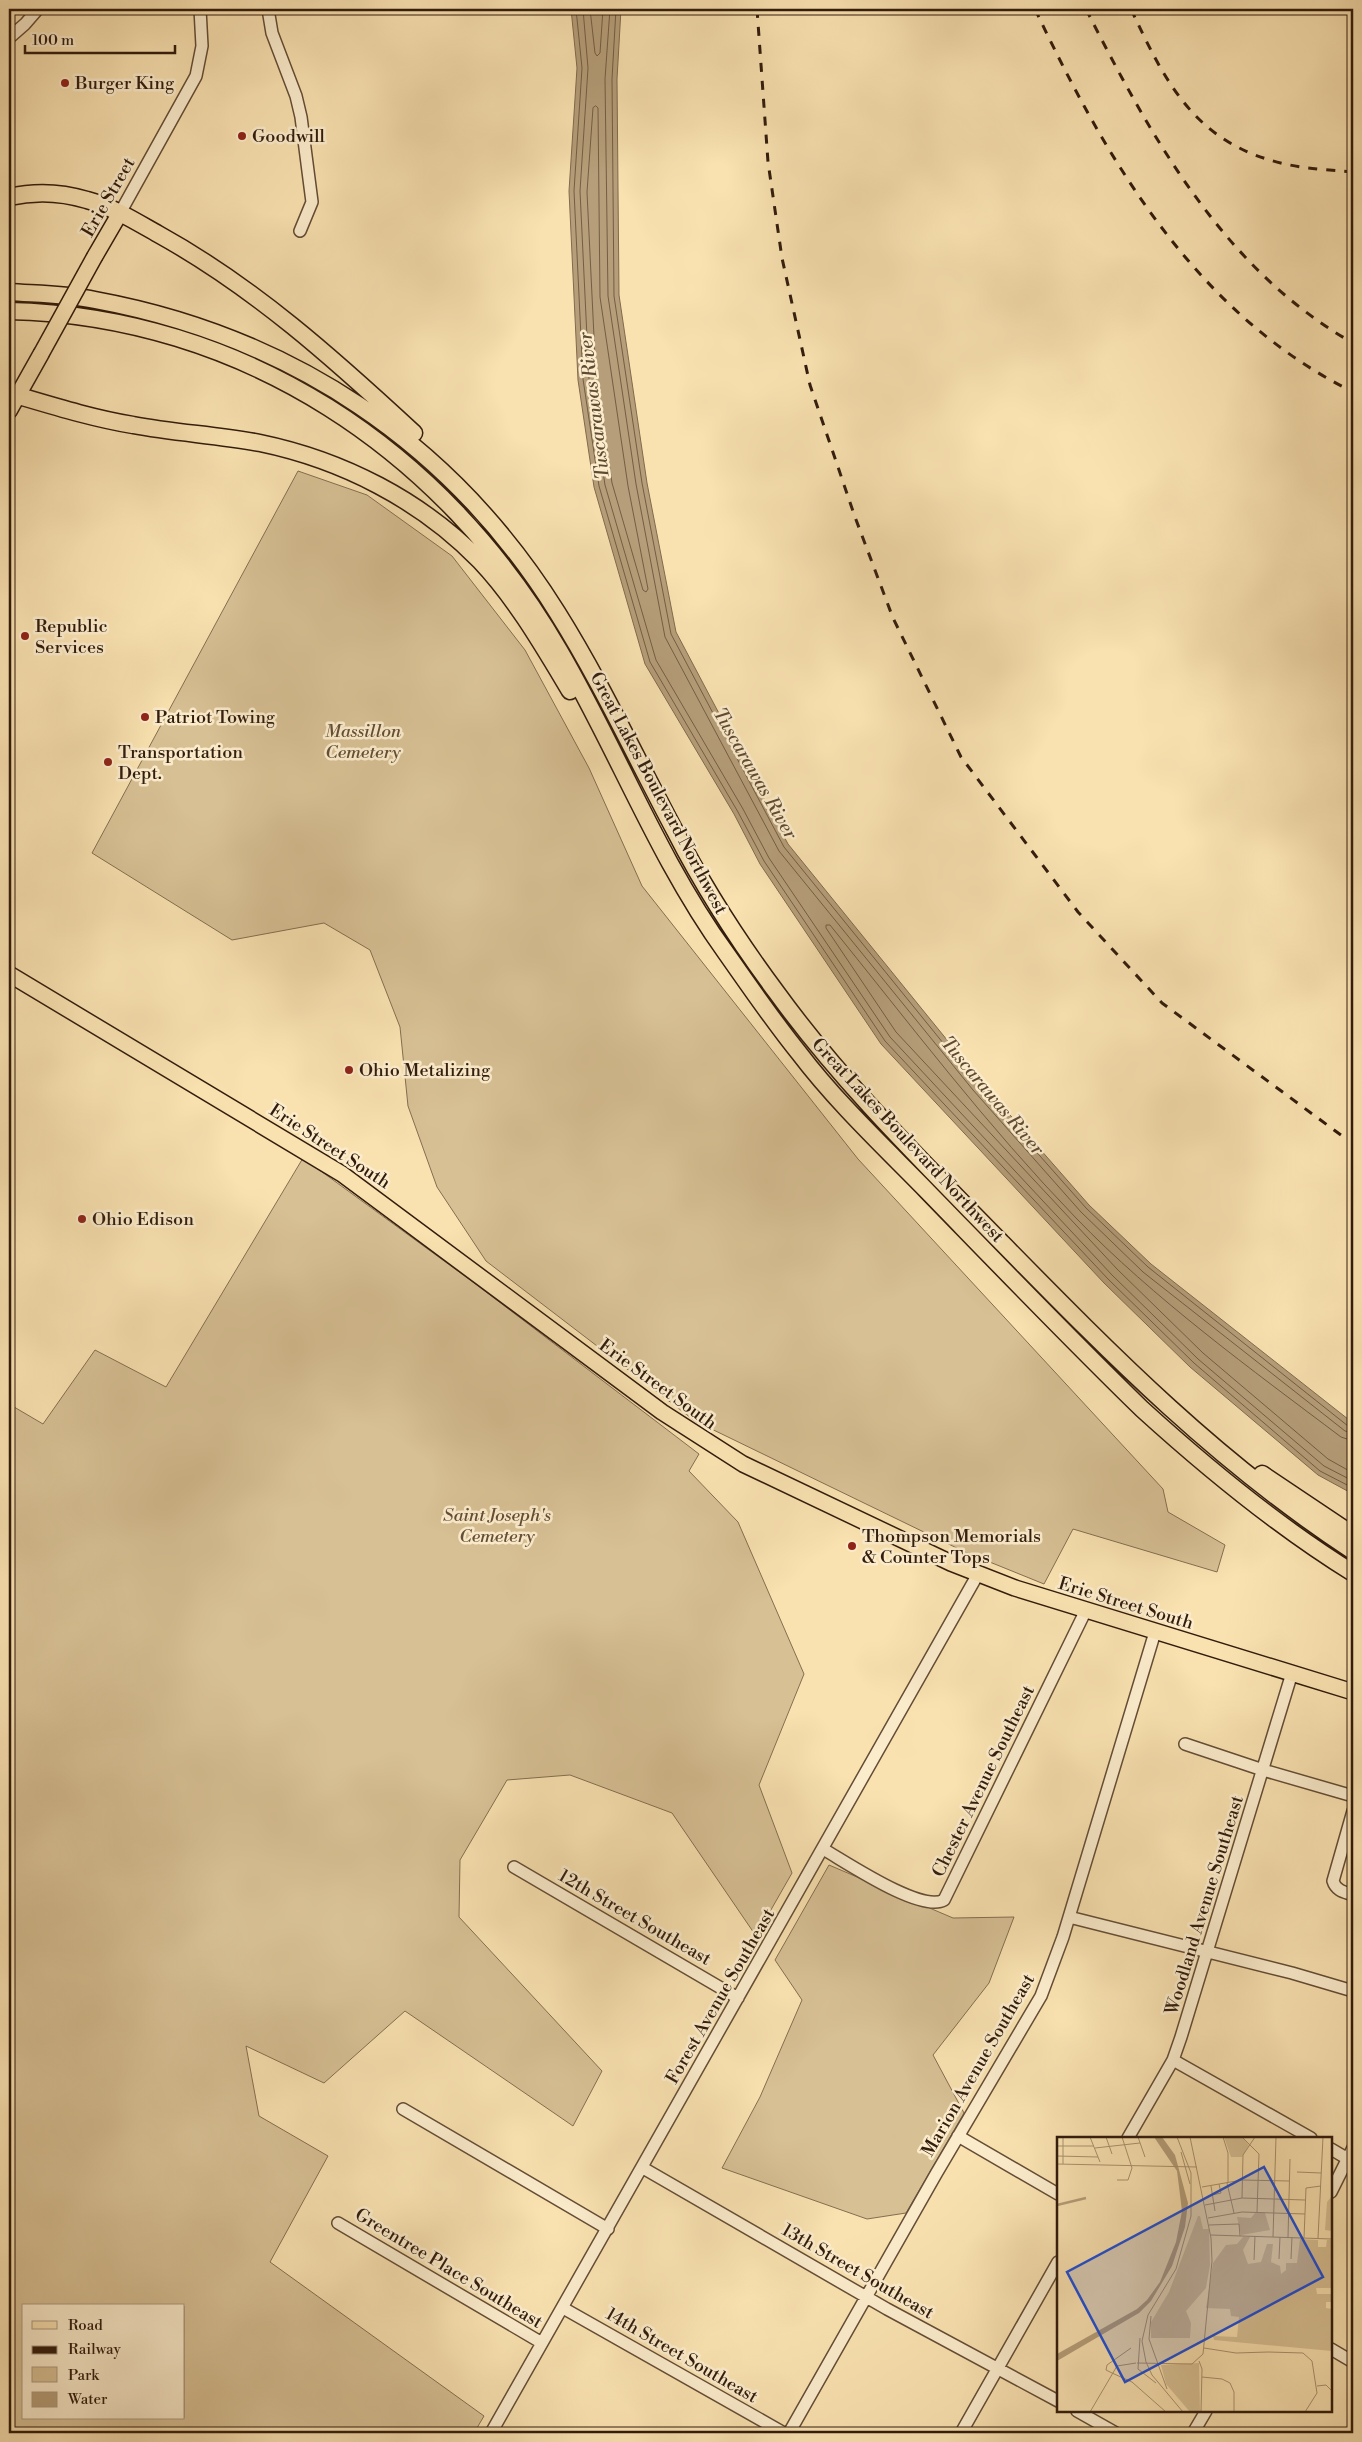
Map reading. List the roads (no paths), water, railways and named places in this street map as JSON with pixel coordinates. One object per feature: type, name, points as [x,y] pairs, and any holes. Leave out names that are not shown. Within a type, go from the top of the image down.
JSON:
[{"type":"highway","points":[[9,197],[29,193],[59,194],[88,200],[120,212],[238,283],[288,320],[444,461],[496,515],[538,568],[562,606],[587,664]]},
{"type":"highway","name":"Great Lakes Boulevard Northwest","points":[[9,292],[91,299],[180,321],[265,352],[311,375],[352,400],[408,440],[478,505],[527,566],[587,664],[702,881],[751,957],[804,1030],[893,1132],[1167,1408],[1271,1494],[1353,1551]]},
{"type":"highway","name":"Great Lakes Boulevard Northwest","points":[[9,311],[45,312],[107,321],[196,344],[250,365],[296,388],[378,441],[444,499],[486,542],[524,594],[561,652],[648,821],[722,948],[800,1054],[829,1089],[1093,1360],[1169,1433],[1251,1502],[1353,1573]]},
{"type":"highway","points":[[13,394],[124,423],[259,443],[288,450],[352,473],[411,504],[458,541],[500,584],[536,635],[604,748],[623,772]]},
{"type":"highway","points":[[1167,1408],[1205,1429],[1272,1482],[1353,1535]]},
{"type":"main road","name":"Erie Street","points":[[13,394],[41,354],[120,212]]},
{"type":"main road","points":[[9,411],[13,394]]},
{"type":"main road","name":"Erie Street South","points":[[9,974],[342,1174],[655,1407],[724,1454],[784,1485],[978,1574],[1155,1632],[1353,1692]]},
{"type":"street","points":[[9,38],[38,9]]},
{"type":"street","name":"Erie Street","points":[[120,212],[196,76],[202,46],[200,9]]},
{"type":"street","points":[[268,9],[272,33],[296,96],[301,116],[312,202],[300,231]]},
{"type":"street","name":"Forest Avenue Southeast","points":[[491,2433],[978,1574]]},
{"type":"street","name":"Chester Avenue Southeast","points":[[823,1850],[900,1893],[931,1902],[944,1900],[1086,1610]]},
{"type":"street","name":"Marion Avenue Southeast","points":[[789,2433],[958,2136],[1041,1996],[1069,1917],[1155,1632]]},
{"type":"street","name":"Woodland Avenue Southeast","points":[[1129,2137],[1172,2060],[1208,1951],[1292,1673]]},
{"type":"street","points":[[1185,1744],[1263,1770],[1353,1796]]},
{"type":"street","points":[[1353,1811],[1333,1881],[1335,1887],[1340,1891],[1353,1895]]},
{"type":"street","name":"12th Street Southeast","points":[[514,1867],[738,1998]]},
{"type":"street","points":[[1069,1917],[1208,1951],[1353,1991]]},
{"type":"street","points":[[1172,2060],[1309,2137]]},
{"type":"street","points":[[403,2109],[608,2229]]},
{"type":"street","points":[[958,2136],[1057,2193]]},
{"type":"street","points":[[1332,2190],[1351,2161],[1353,2148]]},
{"type":"street","points":[[1332,2150],[1351,2161]]},
{"type":"street","name":"13th Street Southeast","points":[[642,2168],[997,2370],[1057,2400]]},
{"type":"street","name":"Greentree Place Southeast","points":[[338,2223],[542,2343]]},
{"type":"street","points":[[961,2433],[1057,2264]]},
{"type":"street","name":"14th Street Southeast","points":[[563,2308],[784,2433]]},
{"type":"street","points":[[1332,2350],[1353,2362]]},
{"type":"street","points":[[1079,2412],[1116,2433]]},
{"type":"street","points":[[1193,2433],[1205,2412]]},
{"type":"water","name":"Tuscarawas River","points":[[571,9],[621,9],[617,79],[619,295],[647,483],[676,632],[788,844],[982,1083],[1089,1205],[1151,1264],[1353,1423],[1353,1494],[1318,1475],[1190,1367],[1104,1283],[881,1044],[760,864],[734,814],[645,664],[594,487],[578,380],[569,191],[577,68]]},
{"type":"railway","points":[[757,9],[768,162],[782,258],[810,385],[855,517],[893,618],[961,757],[1078,912],[1162,1003],[1353,1144]]},
{"type":"railway","points":[[1035,9],[1093,122],[1126,176],[1162,228],[1202,277],[1247,321],[1297,359],[1353,392]]},
{"type":"railway","points":[[1086,9],[1137,105],[1165,152],[1196,197],[1229,239],[1266,278],[1307,313],[1353,343]]},
{"type":"railway","points":[[1131,9],[1157,62],[1172,86],[1206,126],[1228,142],[1254,155],[1293,166],[1353,172]]},
{"type":"place","name":"Burger King","points":[[65,83]]},
{"type":"place","name":"Goodwill","points":[[242,136]]},
{"type":"place","name":"Republic Services","points":[[25,636]]},
{"type":"place","name":"Patriot Towing","points":[[145,717]]},
{"type":"place","name":"Transportation Dept.","points":[[108,762]]},
{"type":"place","name":"Ohio Metalizing","points":[[349,1070]]},
{"type":"place","name":"Ohio Edison","points":[[82,1219]]},
{"type":"place","name":"Thompson Memorials & Counter Tops","points":[[852,1546]]},
{"type":"park label","name":"Massillon Cemetery","points":[[363,741]]},
{"type":"park label","name":"Saint Joseph's Cemetery","points":[[497,1525]]}]
